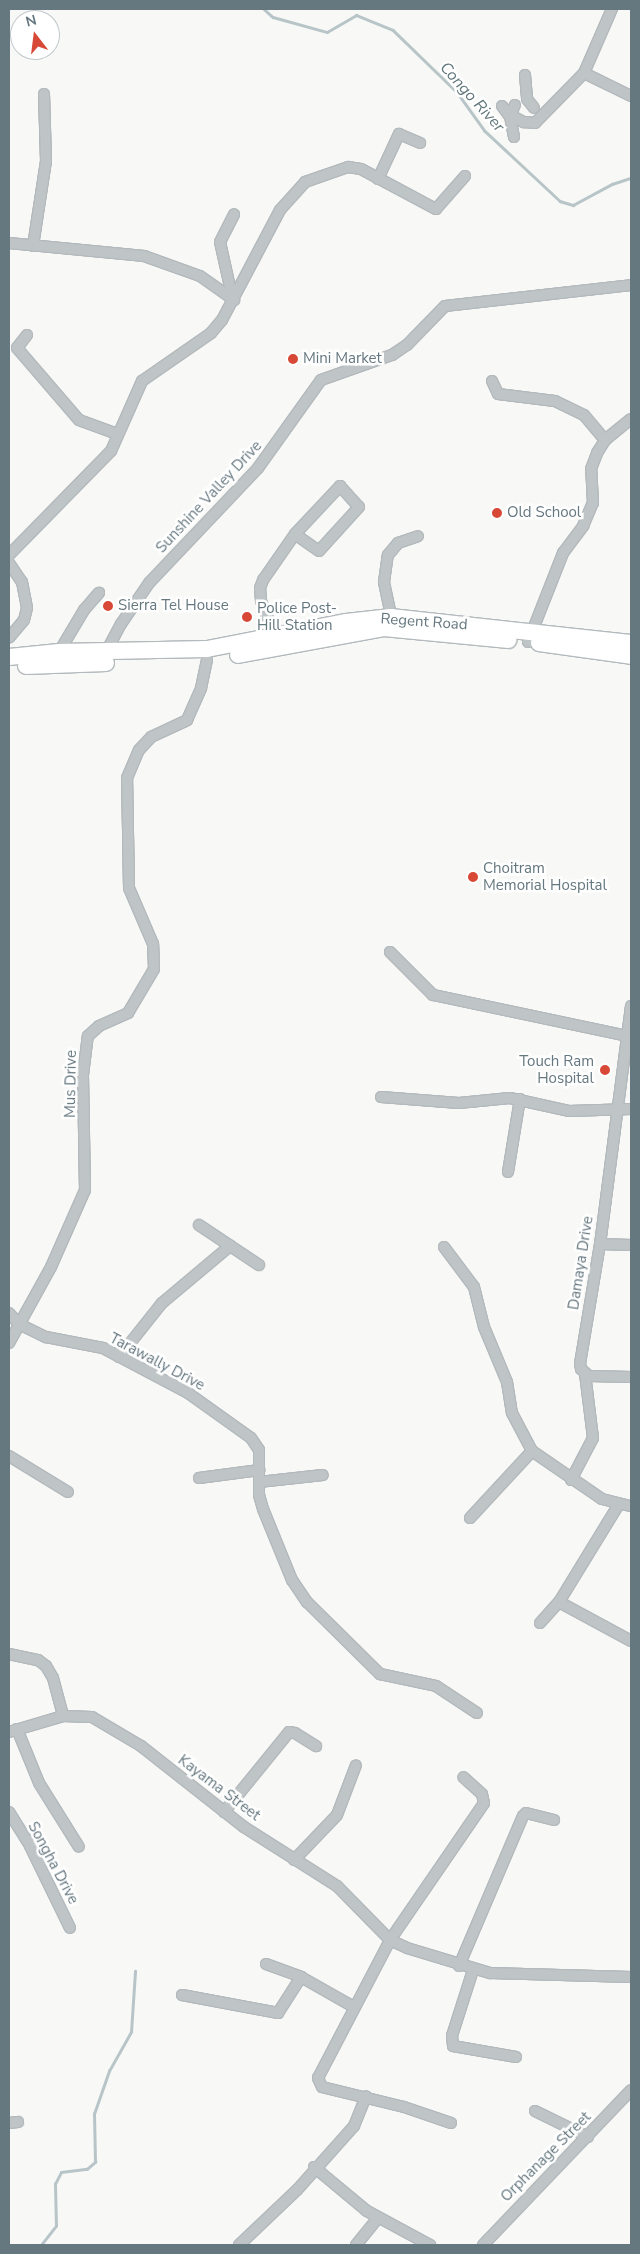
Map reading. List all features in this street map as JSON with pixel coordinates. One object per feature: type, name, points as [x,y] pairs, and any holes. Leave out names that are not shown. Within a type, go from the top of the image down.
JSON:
[{"type":"main road","name":"Regent Road","points":[[9,657],[59,652],[207,649],[276,641],[393,623],[530,637],[631,642]]},
{"type":"main road","name":"Regent Road","points":[[530,637],[631,656]]},
{"type":"main road","name":"Regent Road","points":[[9,669],[31,665],[207,660],[276,641]]},
{"type":"street","points":[[502,106],[508,114],[524,122],[536,122],[584,73],[612,9]]},
{"type":"street","points":[[584,73],[631,96]]},
{"type":"street","points":[[514,137],[510,116],[525,79],[527,99],[534,108]]},
{"type":"street","points":[[33,246],[46,162],[44,94]]},
{"type":"street","points":[[378,179],[399,134],[420,143]]},
{"type":"street","points":[[9,556],[111,451],[142,382],[211,333],[233,298],[280,210],[304,182],[348,166],[436,209],[465,176]]},
{"type":"street","points":[[233,298],[220,242],[234,214]]},
{"type":"street","points":[[9,243],[144,256],[200,276],[233,298]]},
{"type":"street","name":"Sunshine Valley Drive","points":[[618,287],[631,280]]},
{"type":"street","name":"Sunshine Valley Drive","points":[[106,652],[121,624],[150,583],[258,468],[321,380],[392,355],[445,306],[631,285]]},
{"type":"street","points":[[27,335],[17,348],[79,420],[117,434]]},
{"type":"street","points":[[492,381],[498,394],[532,396],[569,407],[584,415],[605,440]]},
{"type":"street","points":[[530,637],[563,553],[582,526],[593,503],[591,469],[605,440],[631,419]]},
{"type":"street","points":[[276,641],[260,588],[295,534],[340,486],[359,507],[319,551],[295,534]]},
{"type":"street","points":[[393,623],[384,582],[388,556],[398,543],[418,536]]},
{"type":"street","points":[[9,564],[22,582],[27,608],[24,620],[9,638]]},
{"type":"street","points":[[59,652],[84,610],[99,593]]},
{"type":"street","name":"Mus Drive","points":[[19,1324],[51,1268],[85,1190],[83,1074],[88,1036],[99,1026],[128,1014],[154,969],[153,944],[129,888],[127,778],[139,750],[151,736],[187,720],[201,688],[207,660]]},
{"type":"street","points":[[390,952],[433,995],[627,1036]]},
{"type":"street","name":"Damaya Drive","points":[[571,1480],[593,1438],[585,1374],[580,1363],[600,1244],[616,1109],[631,1006]]},
{"type":"street","points":[[381,1097],[458,1103],[520,1099],[569,1110],[631,1109]]},
{"type":"street","points":[[508,1172],[520,1099]]},
{"type":"street","points":[[199,1225],[259,1265]]},
{"type":"street","points":[[600,1244],[631,1245]]},
{"type":"street","points":[[119,1357],[167,1298],[230,1246]]},
{"type":"street","points":[[444,1247],[474,1286],[484,1327],[507,1382],[512,1413],[532,1451],[571,1480],[602,1499],[631,1506]]},
{"type":"street","name":"Tarawally Drive","points":[[9,1313],[19,1324],[46,1337],[103,1348],[188,1394],[245,1434],[259,1450],[259,1495],[270,1527],[292,1580],[307,1602],[380,1674],[436,1686],[477,1714]]},
{"type":"street","points":[[9,1343],[19,1324]]},
{"type":"street","points":[[585,1374],[594,1377],[631,1377]]},
{"type":"street","points":[[470,1518],[532,1451]]},
{"type":"street","points":[[9,1456],[68,1492]]},
{"type":"street","points":[[199,1478],[259,1470]]},
{"type":"street","points":[[259,1482],[323,1475]]},
{"type":"street","points":[[540,1624],[559,1602],[619,1504]]},
{"type":"street","points":[[559,1602],[631,1641]]},
{"type":"street","points":[[9,1654],[38,1660],[46,1666],[53,1678],[63,1716]]},
{"type":"street","name":"Kayama Street","points":[[13,1731],[63,1716],[92,1717],[141,1746],[224,1812],[294,1860],[344,1891],[390,1940]]},
{"type":"street","points":[[13,1731],[39,1783],[80,1847]]},
{"type":"street","points":[[224,1812],[289,1732],[316,1746]]},
{"type":"street","points":[[294,1860],[337,1815],[356,1766]]},
{"type":"street","points":[[451,2123],[366,2096],[322,2087],[318,2082],[323,2066],[390,1940],[484,1803],[482,1794],[463,1777]]},
{"type":"street","name":"Songha Drive","points":[[9,1812],[30,1846],[70,1928]]},
{"type":"street","points":[[459,1966],[523,1816],[526,1813],[554,1820]]},
{"type":"street","points":[[390,1940],[473,1970],[527,1976],[631,1977]]},
{"type":"street","points":[[266,1964],[301,1977],[354,2007]]},
{"type":"street","points":[[473,1970],[452,2036],[453,2046],[516,2058]]},
{"type":"street","points":[[182,1995],[278,2013],[301,1977]]},
{"type":"street","name":"Orphanage Street","points":[[483,2245],[513,2210],[588,2137],[631,2090]]},
{"type":"street","points":[[239,2245],[297,2190],[314,2166],[354,2126],[366,2096]]},
{"type":"street","points":[[535,2111],[588,2137]]},
{"type":"street","points":[[314,2166],[378,2218],[430,2245]]},
{"type":"street","points":[[356,2245],[378,2218]]},
{"type":"waterway","name":"Congo River","points":[[264,9],[273,17],[327,32],[356,15],[393,30],[457,92],[485,131],[560,201],[573,205],[612,184],[631,178]]},
{"type":"waterway","points":[[41,2245],[56,2226],[55,2184],[61,2172],[87,2169],[95,2162],[94,2114],[109,2071],[131,2032],[135,1971]]},
{"type":"place","name":"Mini Market","points":[[293,359]]},
{"type":"place","name":"Old School","points":[[497,513]]},
{"type":"place","name":"Sierra Tel House","points":[[108,606]]},
{"type":"place","name":"Police Post- Hill Station","points":[[247,617]]},
{"type":"place","name":"Choitram Memorial Hospital","points":[[473,877]]},
{"type":"place","name":"Touch Ram Hospital","points":[[605,1070]]}]
